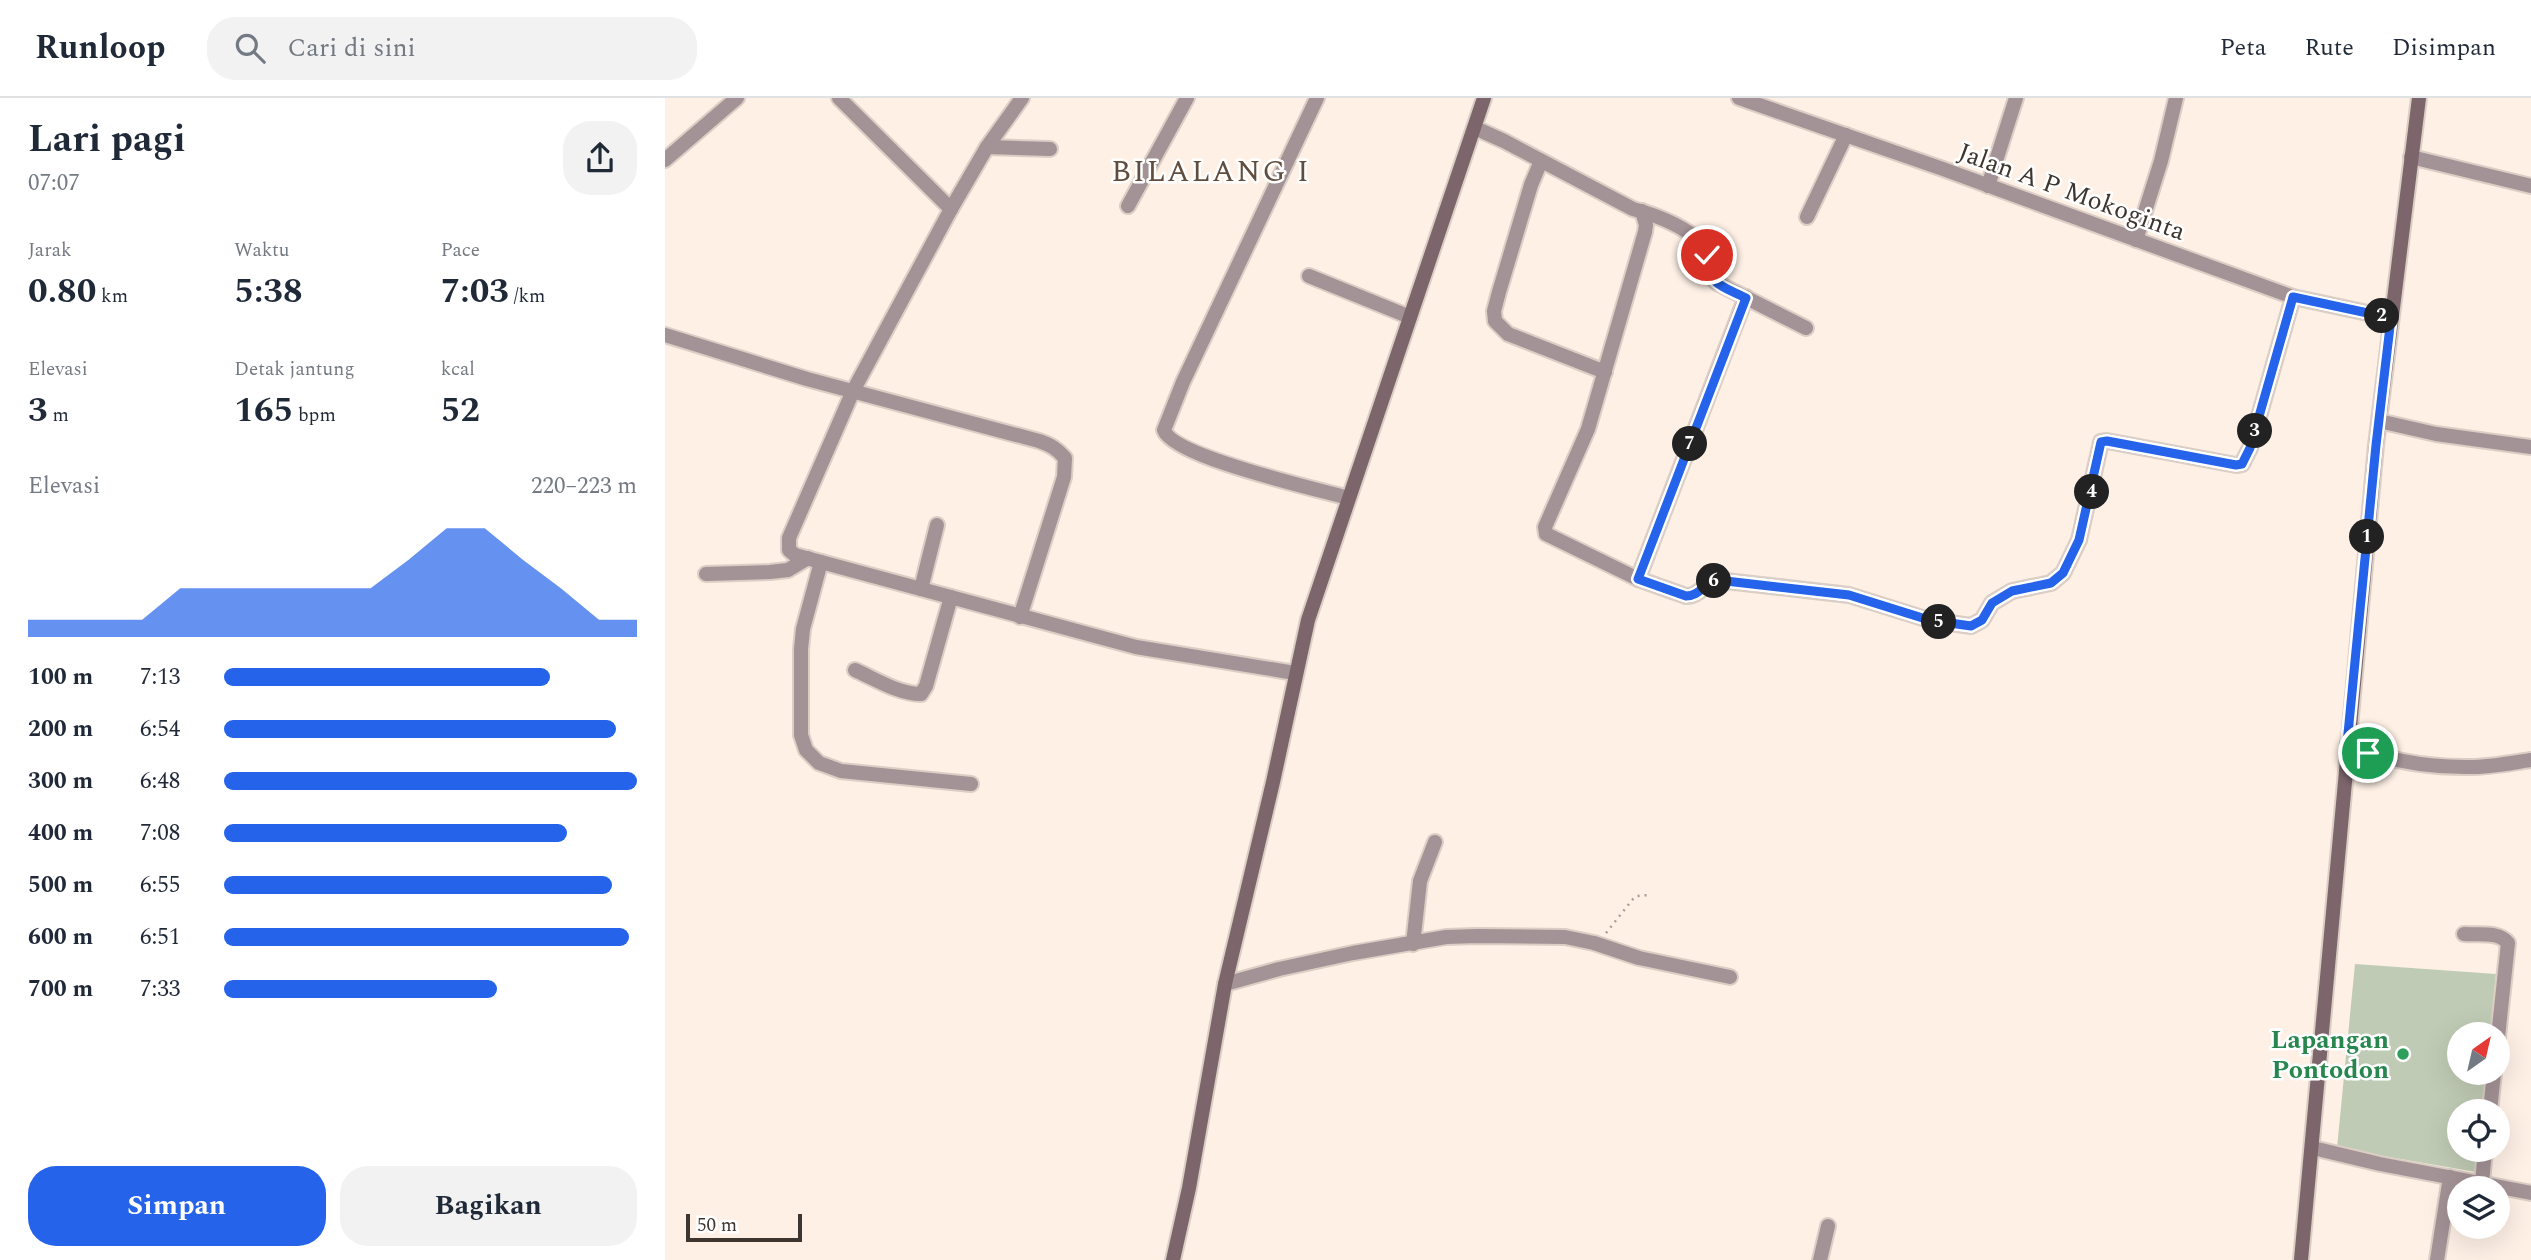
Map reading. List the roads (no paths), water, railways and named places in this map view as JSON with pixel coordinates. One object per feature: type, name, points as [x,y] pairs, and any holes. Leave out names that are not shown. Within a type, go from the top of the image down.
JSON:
[{"type":"street","points":[[665,160],[737,98]]},
{"type":"street","points":[[839,98],[951,209]]},
{"type":"street","points":[[1022,98],[987,147],[951,209],[853,391],[788,544],[792,552],[814,560],[1136,647],[1295,673]]},
{"type":"street","points":[[1128,206],[1187,98]]},
{"type":"street","points":[[1317,98],[1164,430],[1166,435],[1180,446],[1210,458],[1348,498]]},
{"type":"street","points":[[1173,1260],[1189,1188],[1225,984],[1308,620],[1484,98]]},
{"type":"street","name":"Jalan A P Mokoginta","points":[[1739,98],[2293,297],[2391,318]]},
{"type":"street","points":[[1989,186],[2016,98]]},
{"type":"street","points":[[2136,240],[2161,161],[2176,98]]},
{"type":"street","points":[[2301,1260],[2379,421],[2419,98]]},
{"type":"street","points":[[1475,128],[1642,211],[1653,212],[1701,241],[1707,248],[1709,275],[1717,283],[1806,328]]},
{"type":"street","points":[[1807,217],[1846,135]]},
{"type":"street","points":[[987,147],[1050,149]]},
{"type":"street","points":[[2411,157],[2531,186]]},
{"type":"street","points":[[1541,161],[1531,185],[1499,292],[1494,312],[1495,321],[1508,334],[1605,372]]},
{"type":"street","points":[[1642,211],[1645,232],[1587,433],[1545,531],[1546,534],[1638,579],[1686,596],[1694,596],[1710,582],[1717,580],[1849,595],[1929,620],[1971,626],[1978,623],[1999,598],[2012,591],[2057,580],[2067,567],[2079,540],[2101,442],[2242,464],[2250,448],[2293,297]]},
{"type":"street","points":[[1309,276],[1411,317]]},
{"type":"street","points":[[1638,579],[1746,298]]},
{"type":"street","points":[[665,335],[853,391],[1051,445],[1065,458],[1064,477],[1020,617]]},
{"type":"street","points":[[2379,421],[2436,434],[2531,447]]},
{"type":"street","points":[[921,589],[937,525]]},
{"type":"street","points":[[706,574],[788,570],[814,560]]},
{"type":"street","points":[[814,560],[801,649],[801,735],[806,750],[819,762],[841,771],[971,784]]},
{"type":"street","points":[[855,670],[882,683],[921,694],[926,686],[951,597]]},
{"type":"street","points":[[2347,744],[2368,753],[2419,764],[2467,767],[2531,760]]},
{"type":"street","points":[[1413,944],[1420,881],[1435,842]]},
{"type":"street","points":[[2464,934],[2498,935],[2508,943],[2500,1022]]},
{"type":"street","points":[[1225,984],[1328,958],[1446,937],[1477,936],[1565,937],[1594,943],[1639,958],[1730,977]]},
{"type":"street","points":[[2313,1148],[2447,1176]]},
{"type":"street","points":[[2510,1189],[2531,1193]]},
{"type":"street","points":[[2437,1260],[2447,1196]]},
{"type":"street","points":[[1820,1260],[1828,1226]]},
{"type":"place","name":"Lapangan Pontodon","points":[[2403,1054]]},
{"type":"district","name":"BILALANG I","points":[[1211,171]]}]
